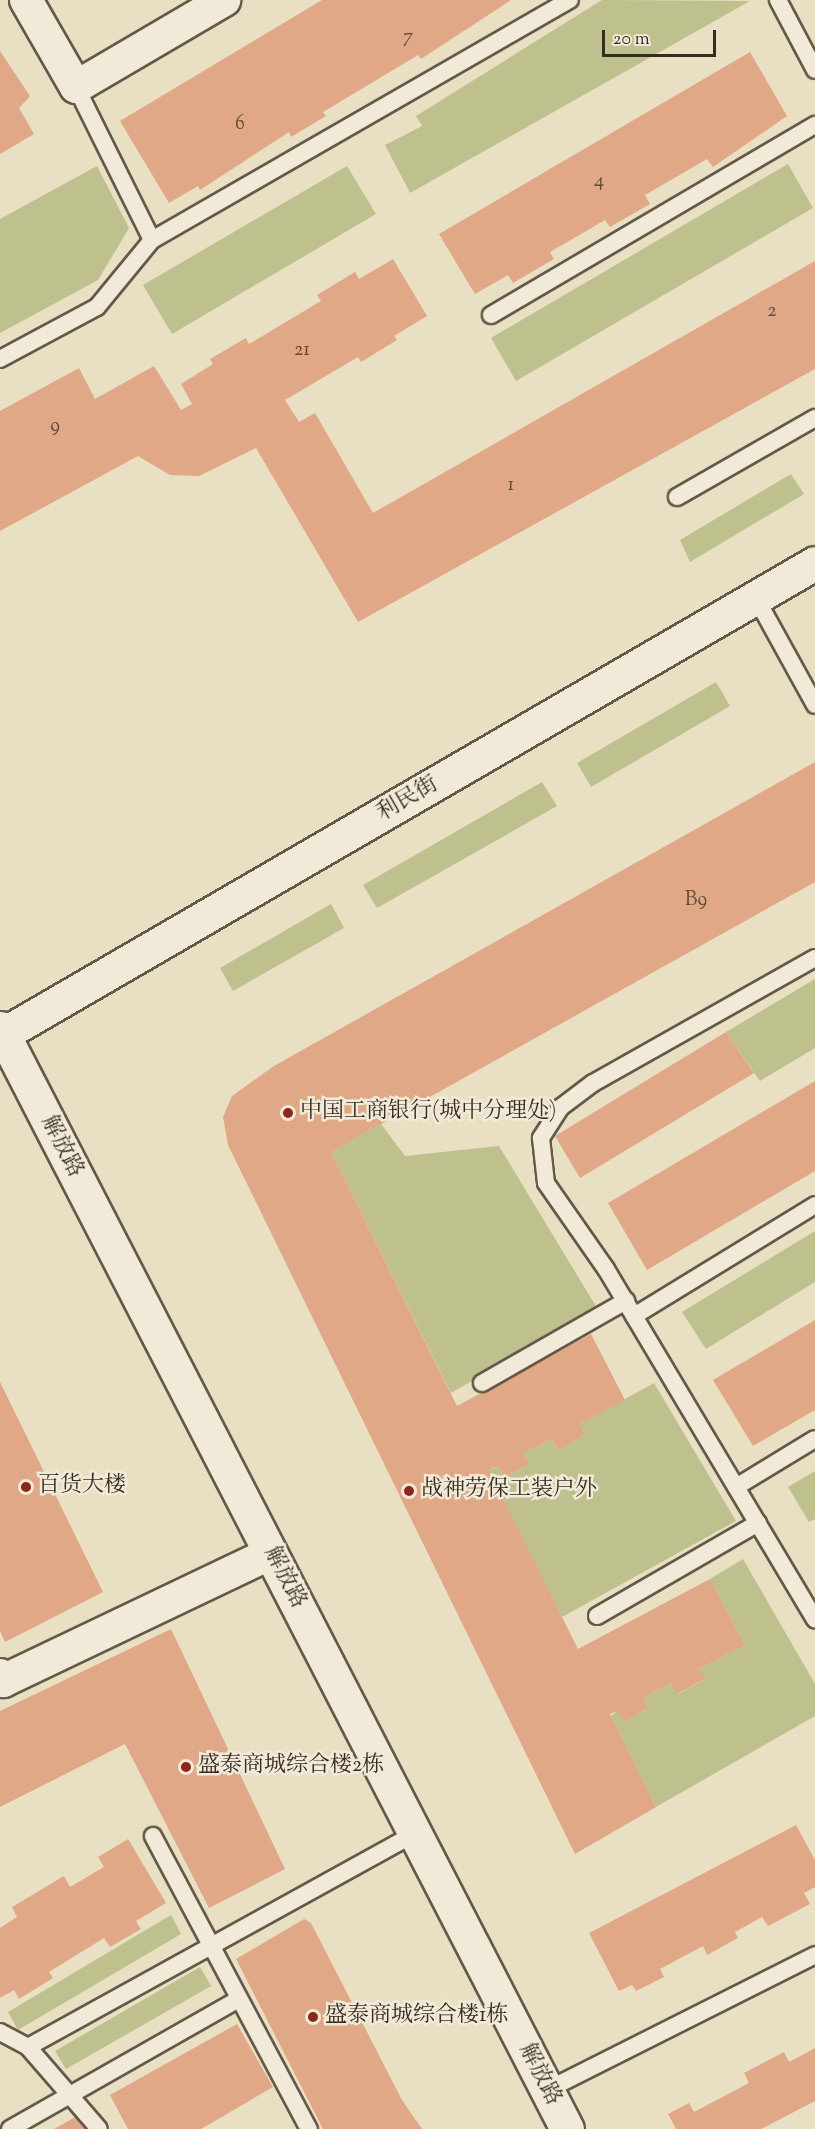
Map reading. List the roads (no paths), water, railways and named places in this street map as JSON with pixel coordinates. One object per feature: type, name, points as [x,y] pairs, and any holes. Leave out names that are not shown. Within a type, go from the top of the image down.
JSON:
[{"type":"street","points":[[26,0],[76,87],[224,0]]},
{"type":"street","name":"利民街","points":[[1,1033],[815,563]]},
{"type":"street","name":"解放路","points":[[1,1033],[567,2129]]},
{"type":"street","points":[[1,1680],[271,1552]]},
{"type":"lane","points":[[0,359],[97,307],[152,240],[570,0]]},
{"type":"lane","points":[[778,0],[815,70]]},
{"type":"lane","points":[[76,87],[152,240]]},
{"type":"lane","points":[[491,315],[815,125]]},
{"type":"lane","points":[[677,497],[815,418]]},
{"type":"lane","points":[[756,598],[815,705]]},
{"type":"lane","points":[[815,958],[593,1083],[561,1107],[541,1138],[546,1183],[630,1309],[815,1619]]},
{"type":"lane","points":[[482,1383],[630,1309],[815,1205]]},
{"type":"lane","points":[[736,1487],[815,1439]]},
{"type":"lane","points":[[597,1616],[758,1523]]},
{"type":"lane","points":[[28,2047],[209,1943],[415,1833]]},
{"type":"lane","points":[[153,1836],[309,2129]]},
{"type":"lane","points":[[547,2090],[815,1955]]},
{"type":"lane","points":[[10,2129],[239,1999]]},
{"type":"lane","points":[[0,2032],[28,2047],[68,2096],[99,2129]]},
{"type":"place","name":"中国工商银行(城中分理处)","points":[[288,1113]]},
{"type":"place","name":"百货大楼","points":[[26,1487]]},
{"type":"place","name":"战神劳保工装户外","points":[[409,1491]]},
{"type":"place","name":"盛泰商城综合楼2栋","points":[[186,1767]]},
{"type":"place","name":"盛泰商城综合楼1栋","points":[[313,2017]]}]
